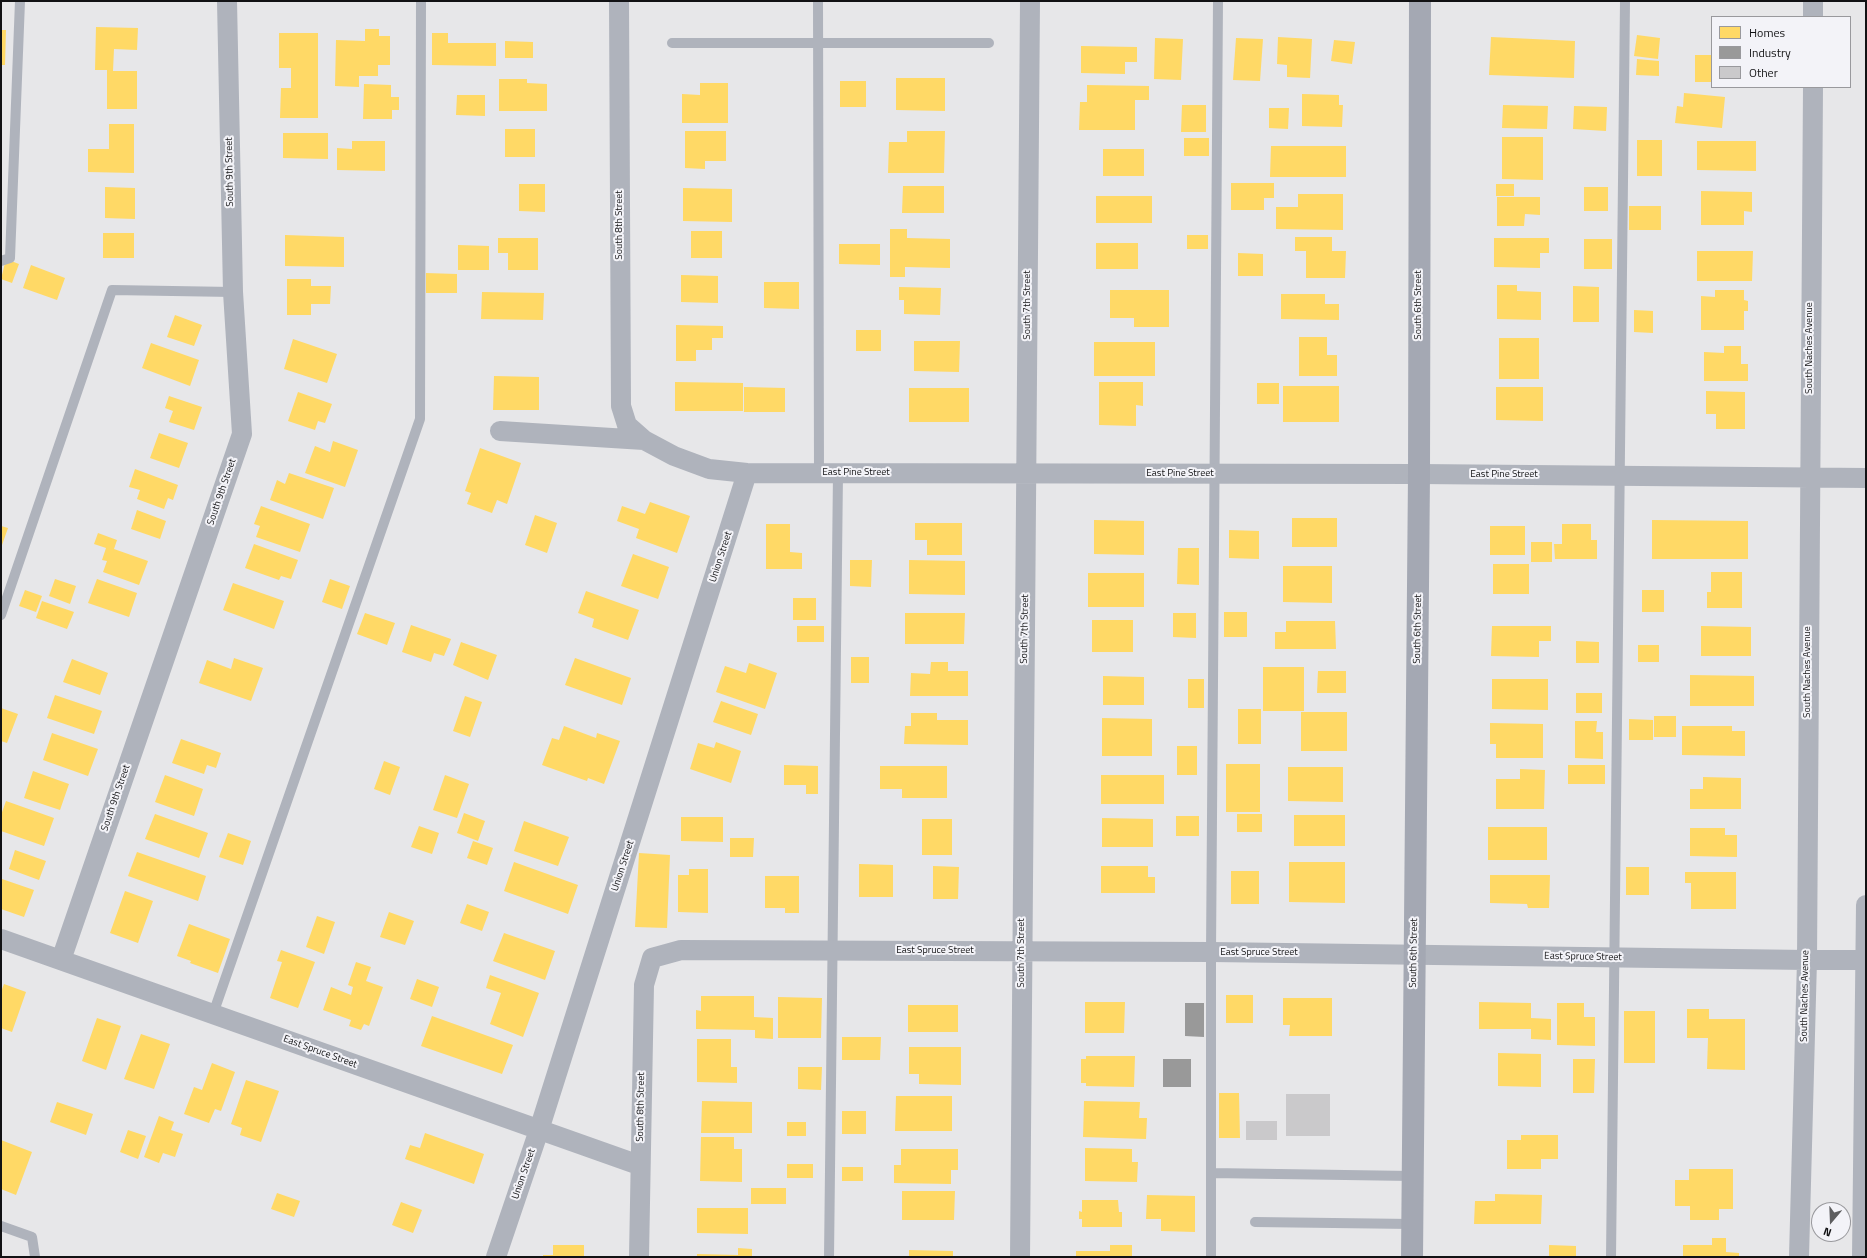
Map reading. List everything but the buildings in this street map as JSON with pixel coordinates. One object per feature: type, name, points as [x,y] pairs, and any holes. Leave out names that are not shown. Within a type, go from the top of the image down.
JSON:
[{"type":"street","name":"South 9th Street","points":[[61,960],[242,434],[233,292],[227,1]]},
{"type":"street","name":"South 8th Street","points":[[619,1],[621,406],[627,425],[644,440]]},
{"type":"street","name":"South 7th Street","points":[[1020,1257],[1030,1]]},
{"type":"street","name":"South 6th Street","points":[[1412,1257],[1419,474],[1420,1]]},
{"type":"street","points":[[1813,1],[1813,16]]},
{"type":"street","name":"South Naches Avenue","points":[[1799,1257],[1806,960],[1813,88]]},
{"type":"street","name":"East Pine Street","points":[[500,431],[644,440],[674,456],[709,469],[747,474],[1419,474],[1866,478]]},
{"type":"street","name":"Union Street","points":[[496,1257],[539,1130],[747,474]]},
{"type":"street","points":[[1862,1257],[1865,1120],[1866,905]]},
{"type":"street","name":"East Spruce Street","points":[[1,939],[639,1165]]},
{"type":"street","name":"East Spruce Street","points":[[652,958],[681,950],[1211,952],[1866,960]]},
{"type":"street","name":"South 8th Street","points":[[638,1257],[644,985],[652,958]]},
{"type":"lane","points":[[1,261],[10,258],[20,1]]},
{"type":"lane","points":[[213,1014],[420,419],[421,1]]},
{"type":"lane","points":[[818,1],[828,473],[833,951],[829,1257]]},
{"type":"lane","points":[[1211,1257],[1211,952],[1218,1]]},
{"type":"lane","points":[[1611,1257],[1625,1]]},
{"type":"lane","points":[[672,43],[989,43]]},
{"type":"lane","points":[[1,614],[112,290],[233,292]]},
{"type":"lane","points":[[1211,1174],[1412,1176]]},
{"type":"lane","points":[[1254,1222],[1412,1224]]},
{"type":"lane","points":[[1,1226],[32,1237],[35,1257]]}]
